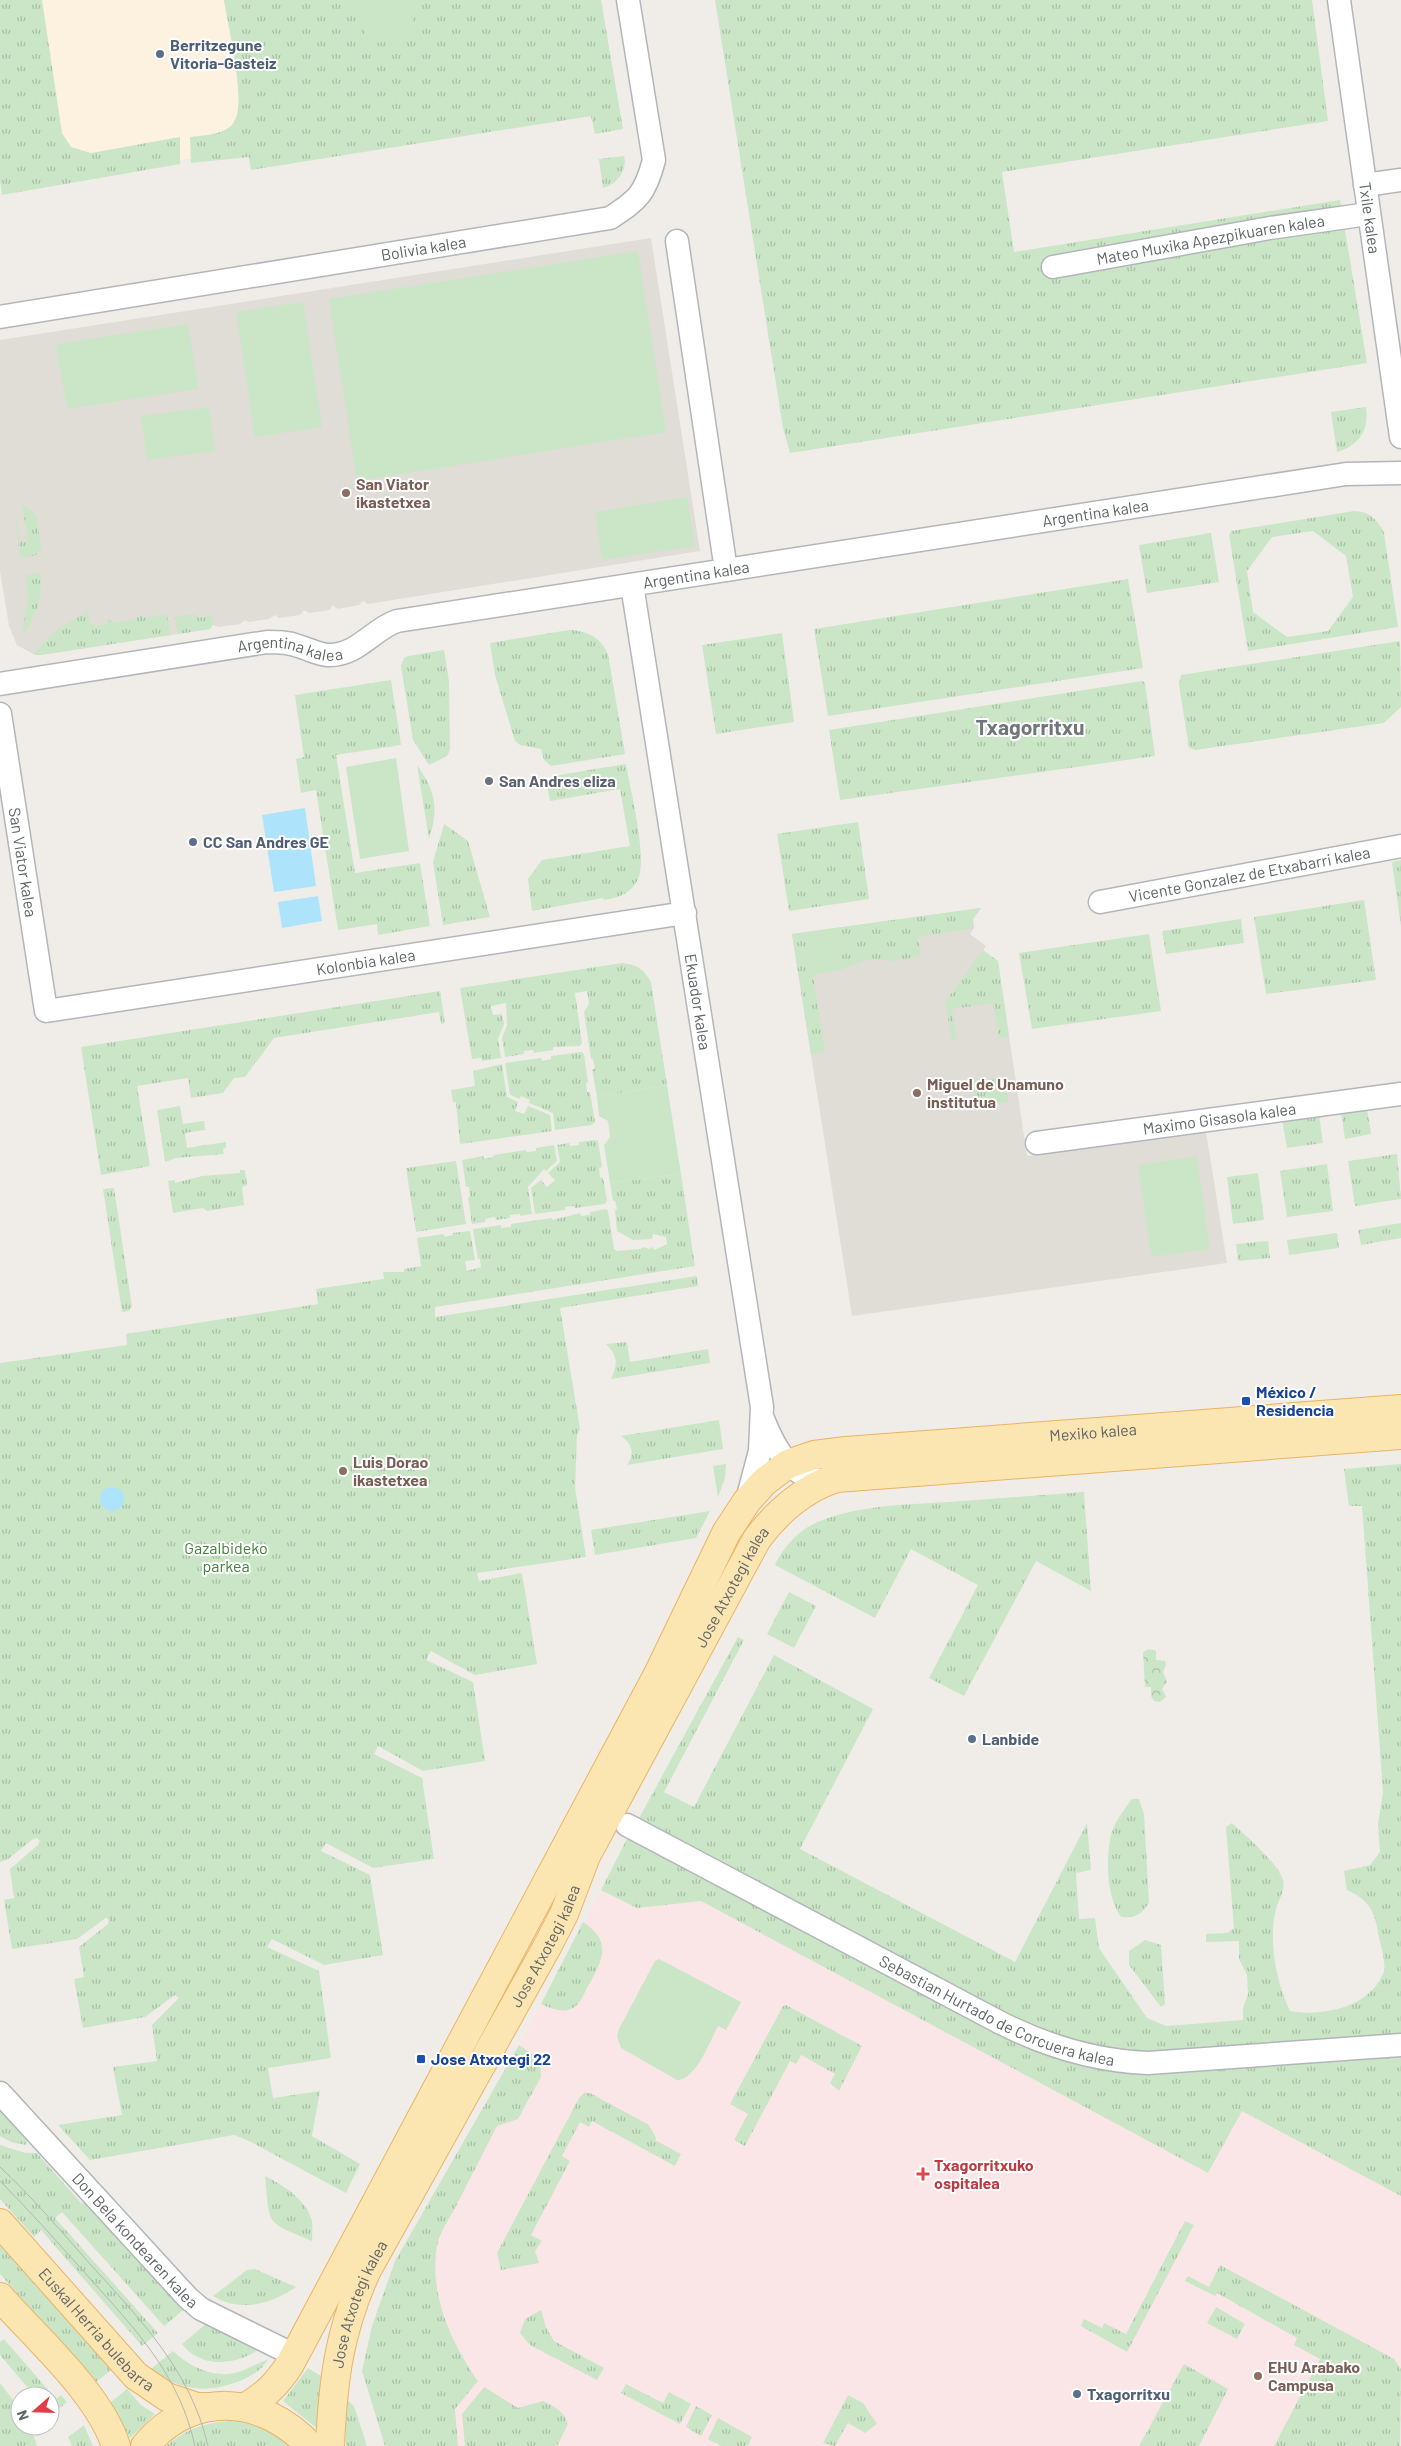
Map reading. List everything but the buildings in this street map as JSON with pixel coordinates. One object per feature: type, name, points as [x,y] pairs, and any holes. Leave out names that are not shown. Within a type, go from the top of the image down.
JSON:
[{"type":"main road","name":"Mexiko kalea","points":[[788,1464],[814,1455],[846,1451],[1401,1409]]},
{"type":"main road","name":"Mexiko kalea","points":[[827,1481],[854,1476],[1401,1434]]},
{"type":"main road","name":"Jose Atxotegi kalea","points":[[246,2407],[266,2395],[280,2381],[658,1674],[721,1542],[747,1501],[764,1482],[788,1464]]},
{"type":"main road","name":"Jose Atxotegi kalea","points":[[330,2446],[334,2379],[341,2338],[347,2318],[367,2270],[547,1948],[564,1914],[586,1856],[757,1539],[768,1524],[786,1507],[827,1481]]},
{"type":"main road","name":"Euskal Herria bulebarra","points":[[0,2223],[136,2376],[168,2397],[197,2407],[211,2407]]},
{"type":"main road","points":[[0,2297],[87,2394],[107,2422],[116,2446]]},
{"type":"main road","points":[[145,2446],[169,2423],[186,2414],[211,2407],[246,2407],[264,2412],[282,2421],[297,2432],[310,2446]]},
{"type":"street","name":"Bolivia kalea","points":[[0,317],[610,218],[639,198],[649,180],[654,160],[628,0]]},
{"type":"street","name":"Txile kalea","points":[[1339,0],[1401,437]]},
{"type":"street","points":[[1365,185],[1401,180]]},
{"type":"street","name":"Mateo Muxika Apezpikuaren kalea","points":[[1053,267],[1270,228],[1368,214]]},
{"type":"street","points":[[677,241],[726,570]]},
{"type":"street","name":"Argentina kalea","points":[[0,684],[267,642],[285,642],[313,653],[330,655],[358,647],[386,625],[397,621],[1346,474],[1401,473]]},
{"type":"street","name":"Ekuador kalea","points":[[632,585],[763,1418],[773,1444],[788,1464],[803,1476],[827,1481]]},
{"type":"street","name":"San Viator kalea","points":[[0,714],[46,1011]]},
{"type":"street","name":"Vicente Gonzalez de Etxabarri kalea","points":[[1100,902],[1401,846]]},
{"type":"street","name":"Kolonbia kalea","points":[[46,1011],[684,913]]},
{"type":"street","name":"Maximo Gisasola kalea","points":[[1037,1143],[1401,1094]]},
{"type":"street","name":"Ekuador kalea","points":[[747,1501],[760,1451],[763,1418]]},
{"type":"street","name":"Sebastian Hurtado de Corcuera kalea","points":[[627,1825],[1028,2037],[1078,2053],[1121,2062],[1148,2063],[1401,2044]]},
{"type":"street","name":"Don Bela kondearen kalea","points":[[0,2093],[201,2309],[294,2355]]},
{"type":"shaded area","points":[[0,0],[224,0],[248,149],[17,186]]},
{"type":"shaded area","name":"San Viator ikastetxea","points":[[651,238],[700,551],[368,604],[363,601],[359,605],[338,609],[332,605],[330,610],[309,613],[304,610],[300,615],[279,618],[275,615],[269,619],[249,622],[245,620],[240,624],[219,627],[213,625],[210,629],[41,655],[33,654],[17,645],[9,626],[0,571],[0,340]]},
{"type":"shaded area","name":"Miguel de Unamuno institutua","points":[[981,908],[973,919],[974,928],[970,934],[986,946],[983,951],[998,961],[1027,1156],[1206,1132],[1227,1263],[852,1316],[792,934]]},
{"type":"shaded area","name":"Txagorritxuko ospitalea","points":[[623,1849],[1005,2052],[1401,2069],[1401,2446],[385,2446],[362,2371],[372,2326],[395,2261],[531,2023]]},
{"type":"green space","points":[[0,0],[42,0],[62,133],[71,147],[91,153],[180,137],[180,164],[2,195],[0,180]]},
{"type":"green space","points":[[224,0],[601,0],[623,129],[595,134],[591,116],[251,170],[249,157],[191,163],[190,137],[209,135],[227,129],[235,120],[238,110],[237,79]]},
{"type":"green space","points":[[359,0],[409,0],[415,38],[366,44]]},
{"type":"green space","points":[[715,0],[1312,0],[1328,121],[1002,172],[1014,252],[1340,200],[1367,363],[790,453],[783,428]]},
{"type":"green space","points":[[624,156],[623,171],[620,176],[613,183],[603,188],[599,159]]},
{"type":"green space","points":[[638,251],[666,432],[357,481],[329,299]]},
{"type":"green space","points":[[303,302],[322,427],[255,437],[236,312]]},
{"type":"green space","points":[[188,324],[198,389],[67,409],[56,344]]},
{"type":"green space","points":[[209,407],[215,451],[147,460],[141,416]]},
{"type":"green space","points":[[1366,407],[1366,423],[1361,436],[1352,445],[1337,452],[1331,412]]},
{"type":"green space","points":[[687,497],[695,546],[602,560],[595,512]]},
{"type":"green space","points":[[14,502],[20,542],[28,541],[22,504],[37,516],[42,547],[36,555],[23,558],[20,556]]},
{"type":"green space","points":[[1354,511],[1369,515],[1376,520],[1384,533],[1398,627],[1248,651],[1229,535],[1231,531]],"holes":[[[1313,531],[1346,556],[1353,597],[1328,631],[1287,637],[1253,612],[1247,571],[1272,537]]]},
{"type":"green space","points":[[1211,533],[1219,582],[1147,593],[1139,545]]},
{"type":"green space","points":[[40,573],[39,599],[31,622],[22,637],[28,597],[25,575]]},
{"type":"green space","points":[[1128,579],[1143,668],[828,716],[814,629]]},
{"type":"green space","points":[[87,608],[89,622],[95,626],[106,624],[109,620],[115,623],[136,619],[139,615],[146,618],[167,614],[170,635],[41,655],[33,654],[56,630],[82,615]]},
{"type":"green space","points":[[194,614],[199,618],[212,615],[213,625],[210,629],[178,634],[175,617]]},
{"type":"green space","points":[[569,630],[593,636],[601,643],[608,654],[625,754],[551,766],[544,760],[541,749],[520,745],[515,741],[495,675],[490,643]]},
{"type":"green space","points":[[782,633],[794,722],[716,734],[702,645]]},
{"type":"green space","points":[[1400,641],[1401,707],[1384,723],[1195,750],[1189,748],[1179,685],[1181,675]]},
{"type":"green space","points":[[444,650],[449,681],[450,750],[447,756],[429,765],[413,740],[401,666],[404,658],[408,656]]},
{"type":"green space","points":[[391,680],[401,745],[336,755],[355,873],[420,863],[430,926],[378,935],[377,924],[338,930],[316,790],[301,793],[296,759],[304,757],[295,695]]},
{"type":"green space","points":[[1142,681],[1145,683],[1155,756],[840,800],[829,730]]},
{"type":"green space","points":[[396,758],[409,851],[360,859],[346,767]]},
{"type":"green space","points":[[626,764],[640,840],[641,869],[635,884],[624,894],[614,898],[604,900],[603,898],[532,911],[528,879],[542,860],[630,846],[620,789],[550,801],[547,784],[553,776]]},
{"type":"green space","points":[[417,765],[432,792],[434,800],[434,818],[429,839]]},
{"type":"green space","points":[[858,822],[869,899],[789,911],[777,834]]},
{"type":"green space","points":[[444,824],[468,841],[490,917],[443,925],[433,862]]},
{"type":"green space","points":[[1401,860],[1401,927],[1392,862]]},
{"type":"green space","points":[[1364,900],[1376,980],[1266,994],[1254,917]]},
{"type":"green space","points":[[981,908],[973,919],[974,928],[918,937],[920,956],[895,961],[869,959],[841,970],[835,928]]},
{"type":"green space","points":[[1241,919],[1244,943],[1166,954],[1162,931]]},
{"type":"green space","points":[[835,928],[841,970],[813,975],[806,932]]},
{"type":"green space","points":[[806,932],[825,1052],[811,1054],[792,934]]},
{"type":"green space","points":[[1149,934],[1161,1011],[1032,1029],[1019,953]]},
{"type":"green space","points":[[983,950],[998,961],[1009,1037],[999,1038],[993,1003],[952,1009],[957,1039],[952,1040],[945,1002]]},
{"type":"green space","points":[[622,963],[639,968],[651,982],[667,1085],[597,1097],[592,1069],[595,1069],[593,1059],[591,1059],[584,1012],[589,1004],[587,991],[575,993],[582,1043],[580,1046],[553,1047],[553,1050],[534,1053],[533,1050],[524,1051],[524,1054],[505,1057],[502,1038],[507,1025],[506,1003],[491,1006],[493,1015],[502,1014],[504,1025],[498,1038],[501,1058],[482,1061],[481,1058],[472,1059],[460,988]]},
{"type":"green space","points":[[440,991],[445,1023],[441,1024],[439,1012],[274,1038],[245,1077],[234,1078],[223,1093],[191,1098],[188,1078],[137,1086],[150,1166],[101,1175],[81,1047]]},
{"type":"green space","points":[[581,1052],[584,1054],[588,1082],[586,1083],[587,1092],[590,1092],[595,1122],[592,1125],[555,1130],[553,1113],[529,1103],[530,1100],[521,1096],[520,1099],[510,1095],[505,1063],[541,1058],[542,1061],[551,1059],[551,1056]]},
{"type":"green space","points":[[502,1064],[507,1097],[518,1102],[515,1111],[524,1114],[528,1106],[550,1115],[552,1131],[460,1144],[456,1102],[453,1102],[451,1090],[475,1086],[473,1071]]},
{"type":"green space","points":[[1005,1076],[1008,1102],[975,1108],[971,1081]]},
{"type":"green space","points":[[667,1085],[681,1174],[610,1183],[604,1145],[610,1137],[608,1121],[599,1116],[597,1097]]},
{"type":"green space","points":[[180,1106],[183,1124],[204,1121],[205,1130],[185,1133],[187,1148],[226,1142],[226,1148],[223,1149],[224,1154],[176,1158],[165,1162],[157,1110]]},
{"type":"green space","points":[[1367,1108],[1371,1134],[1345,1139],[1341,1112]]},
{"type":"green space","points":[[1319,1115],[1323,1143],[1287,1148],[1282,1120]]},
{"type":"green space","points":[[598,1141],[602,1167],[599,1168],[600,1178],[603,1177],[607,1201],[605,1204],[575,1208],[574,1206],[565,1207],[565,1210],[535,1214],[531,1188],[541,1180],[547,1187],[555,1180],[548,1173],[560,1162],[557,1145],[569,1143],[570,1146],[579,1145],[579,1142]]},
{"type":"green space","points":[[554,1145],[557,1161],[546,1171],[544,1169],[528,1187],[532,1214],[510,1215],[510,1218],[496,1220],[495,1217],[485,1219],[485,1222],[472,1224],[468,1197],[470,1197],[469,1187],[466,1187],[462,1160],[483,1156],[484,1159],[493,1157],[493,1155],[526,1150],[527,1152],[536,1151],[536,1148]]},
{"type":"green space","points":[[1397,1154],[1401,1199],[1355,1206],[1348,1161]]},
{"type":"green space","points":[[1197,1156],[1210,1249],[1151,1257],[1138,1165]]},
{"type":"green space","points":[[456,1161],[466,1224],[416,1232],[406,1168]]},
{"type":"green space","points":[[1327,1164],[1333,1211],[1287,1217],[1280,1171]]},
{"type":"green space","points":[[240,1170],[245,1170],[247,1185],[242,1187],[244,1205],[207,1211],[203,1208],[173,1213],[168,1181],[175,1180],[175,1183],[202,1176],[240,1173]]},
{"type":"green space","points":[[1258,1173],[1264,1220],[1233,1224],[1227,1177]]},
{"type":"green space","name":"Gazalbideko parkea","points":[[681,1174],[695,1266],[435,1307],[435,1317],[697,1276],[698,1286],[560,1308],[580,1429],[577,1435],[575,1487],[586,1557],[477,1573],[479,1581],[522,1573],[537,1664],[475,1675],[431,1651],[426,1660],[473,1682],[485,1761],[423,1771],[378,1746],[374,1754],[422,1778],[434,1859],[373,1868],[326,1843],[321,1851],[370,1875],[383,1955],[324,1965],[272,1939],[267,1947],[319,1971],[331,2058],[268,2068],[273,2098],[320,2091],[312,2136],[360,2164],[346,2193],[249,2141],[234,2135],[90,2160],[58,2125],[122,2115],[113,2067],[157,2061],[152,2025],[179,1998],[175,1995],[145,2017],[83,2028],[74,1979],[84,1977],[79,1947],[108,1924],[109,1920],[107,1917],[77,1939],[12,1949],[4,1900],[14,1898],[10,1869],[38,1845],[40,1841],[37,1838],[33,1839],[7,1860],[0,1862],[0,1363],[127,1345],[126,1334],[318,1304],[316,1289],[384,1279],[383,1272],[404,1272],[404,1269],[421,1266],[417,1238],[444,1234],[444,1237],[453,1235],[453,1233],[470,1231],[475,1260],[465,1261],[467,1271],[481,1267],[473,1229],[501,1225],[501,1228],[511,1227],[511,1224],[552,1218],[552,1220],[580,1213],[581,1216],[590,1215],[590,1212],[606,1209],[608,1211],[614,1249],[617,1251],[644,1247],[649,1249],[653,1247],[654,1250],[667,1244],[666,1237],[653,1234],[652,1239],[633,1240],[617,1231],[615,1210],[617,1209],[615,1201],[613,1201],[610,1183]]},
{"type":"green space","points":[[114,1188],[132,1307],[129,1311],[122,1312],[103,1189]]},
{"type":"green space","points":[[1401,1223],[1401,1238],[1361,1245],[1358,1230]]},
{"type":"green space","points":[[1337,1233],[1339,1248],[1289,1255],[1287,1240]]},
{"type":"green space","points":[[1268,1241],[1270,1258],[1238,1261],[1236,1244]]},
{"type":"green space","points":[[627,1342],[630,1362],[708,1349],[710,1363],[611,1379],[616,1360],[613,1352],[606,1344]]},
{"type":"green space","points":[[719,1420],[723,1449],[627,1465],[632,1453],[628,1442],[621,1436]]},
{"type":"green space","points":[[726,1464],[725,1478],[718,1497],[713,1466]]},
{"type":"green space","points":[[1401,1464],[1401,2038],[1130,2055],[1054,2039],[638,1820],[738,1637],[744,1640],[664,1792],[694,1807],[774,1655],[873,1709],[800,1849],[1015,1962],[1087,1823],[1091,1870],[1076,1873],[1079,1919],[1095,1918],[1099,1948],[1147,2018],[1166,2026],[1243,2020],[1243,2008],[1248,1994],[1247,1975],[1239,1959],[1239,1941],[1206,1942],[1206,1934],[1227,1933],[1234,1928],[1226,1827],[1232,1823],[1268,1858],[1283,1880],[1284,1884],[1274,1922],[1273,1948],[1277,1974],[1290,2011],[1317,2012],[1331,2010],[1345,2007],[1358,2001],[1378,1983],[1384,1971],[1384,1963],[1373,1914],[1367,1903],[1347,1890],[1344,1871],[1370,1865],[1380,1852],[1378,1824],[1383,1792],[1362,1506],[1349,1506],[1344,1469]]},
{"type":"green space","points":[[1084,1492],[1091,1591],[1036,1561],[964,1696],[929,1678],[978,1585],[911,1549],[875,1618],[775,1565],[786,1547],[801,1532],[813,1524],[845,1513],[897,1505]]},
{"type":"green space","points":[[710,1511],[696,1538],[595,1555],[591,1530]]},
{"type":"green space","points":[[789,1592],[816,1606],[794,1648],[767,1634]]},
{"type":"green space","points":[[1148,1649],[1156,1651],[1156,1660],[1165,1661],[1166,1665],[1163,1672],[1167,1682],[1162,1689],[1166,1697],[1160,1702],[1154,1701],[1151,1696],[1151,1687],[1145,1687],[1143,1652]]},
{"type":"green space","points":[[1132,1799],[1139,1799],[1144,1814],[1149,1902],[1138,1915],[1121,1917],[1116,1909],[1110,1890],[1108,1870],[1109,1849],[1111,1834],[1115,1824]]},
{"type":"green space","points":[[629,1835],[1074,2059],[1401,2052],[1401,2196],[1242,2111],[1208,2173],[701,1901],[637,1908],[601,1890]]},
{"type":"green space","points":[[583,1922],[599,1937],[602,1945],[602,1953],[597,1969],[574,2008],[559,2010],[541,2004]]},
{"type":"green space","points":[[1145,1940],[1161,1945],[1165,2004],[1161,2007],[1129,1965],[1129,1951]]},
{"type":"green space","points":[[659,1959],[741,2002],[726,2030],[718,2026],[707,2050],[696,2067],[690,2074],[677,2080],[621,2048],[617,2036],[655,1961]]},
{"type":"green space","points":[[786,2005],[862,2046],[839,2091],[830,2083],[835,2074],[801,2055],[796,2064],[790,2061],[745,2146],[734,2140],[748,2114],[730,2104],[783,2006]]},
{"type":"green space","points":[[519,2045],[540,2060],[541,2077],[518,2119],[497,2126],[443,2229],[439,2238],[435,2260],[436,2279],[444,2315],[459,2350],[478,2381],[455,2409],[458,2446],[385,2446],[362,2371],[372,2326],[395,2261]]},
{"type":"green space","points":[[584,2093],[590,2093],[649,2125],[656,2138],[655,2140],[681,2154],[675,2166],[592,2121],[589,2127],[580,2122],[562,2156],[570,2161],[531,2235],[542,2241],[535,2251],[539,2263],[501,2270],[497,2253],[579,2098]]},
{"type":"green space","points":[[0,2110],[27,2141],[26,2145],[11,2142],[0,2136]]},
{"type":"green space","points":[[0,2145],[26,2153],[37,2153],[81,2203],[100,2207],[187,2307],[164,2326],[62,2212],[55,2218],[158,2333],[142,2346],[41,2230],[34,2237],[0,2199]]},
{"type":"green space","points":[[265,2176],[293,2194],[305,2206],[312,2221],[312,2241],[286,2230],[273,2220],[268,2205]]},
{"type":"green space","points":[[1185,2221],[1194,2225],[1127,2352],[1081,2326],[1084,2319],[1102,2328],[1104,2323],[1126,2334]]},
{"type":"green space","points":[[0,2245],[111,2370],[96,2382],[0,2274]]},
{"type":"green space","points":[[1220,2265],[1394,2359],[1401,2369],[1400,2446],[1274,2446],[1320,2359],[1294,2345],[1297,2338],[1217,2293],[1215,2296],[1185,2281],[1188,2276],[1209,2287]]},
{"type":"green space","points":[[255,2269],[296,2287],[276,2298],[256,2304],[234,2304],[213,2296],[247,2270]]},
{"type":"green space","points":[[1216,2307],[1245,2324],[1237,2339],[1207,2323]]},
{"type":"green space","points":[[541,2310],[546,2327],[554,2341],[604,2368],[597,2380],[530,2345],[520,2333],[525,2319]]},
{"type":"green space","points":[[207,2323],[255,2344],[258,2350],[239,2359],[228,2361],[208,2361],[198,2357],[189,2352],[182,2344]]},
{"type":"green space","points":[[4,2339],[45,2386],[26,2386],[0,2355],[0,2342]]},
{"type":"green space","points":[[173,2351],[195,2367],[220,2374],[242,2371],[268,2359],[255,2373],[246,2378],[224,2386],[203,2389],[177,2384],[151,2369]]},
{"type":"green space","points":[[1184,2364],[1228,2389],[1199,2446],[1139,2446]]},
{"type":"green space","points":[[308,2368],[324,2378],[320,2431],[283,2401]]},
{"type":"green space","points":[[0,2383],[10,2396],[10,2436],[34,2436],[37,2446],[0,2446]]},
{"type":"green space","points":[[626,2384],[663,2403],[669,2392],[691,2404],[680,2424],[621,2393]]},
{"type":"green space","points":[[484,2387],[518,2408],[543,2401],[558,2410],[568,2424],[557,2446],[465,2446],[462,2414]]},
{"type":"green space","points":[[127,2389],[141,2405],[155,2414],[130,2438],[111,2402]]},
{"type":"green space","points":[[61,2395],[67,2402],[60,2408],[60,2396]]},
{"type":"green space","points":[[848,2395],[863,2403],[877,2424],[865,2433],[848,2423],[835,2446],[823,2443]]},
{"type":"green space","points":[[345,2398],[354,2406],[367,2446],[346,2446]]},
{"type":"green space","points":[[696,2406],[712,2415],[701,2436],[686,2427]]},
{"type":"green space","points":[[718,2418],[752,2437],[748,2446],[721,2446],[708,2439]]},
{"type":"green space","points":[[228,2421],[245,2423],[269,2431],[290,2446],[166,2446],[195,2428]]},
{"type":"green space","points":[[84,2425],[93,2446],[72,2446],[68,2437]]},
{"type":"water","points":[[305,808],[316,886],[274,892],[262,815]]},
{"type":"water","points":[[318,896],[322,921],[282,928],[278,902]]},
{"type":"water","points":[[107,1487],[117,1487],[124,1494],[124,1504],[117,1511],[107,1511],[100,1504],[100,1494]]},
{"type":"tram line","points":[[0,2167],[57,2227],[145,2326],[176,2370],[189,2394],[200,2419],[208,2446]]},
{"type":"tram line","points":[[0,2181],[104,2294],[152,2353],[178,2396],[188,2420],[195,2446]]},
{"type":"place","name":"Berritzegune Vitoria-Gasteiz","points":[[160,54]]},
{"type":"place","name":"San Viator ikastetxea","points":[[346,493]]},
{"type":"place","name":"San Andres eliza","points":[[489,781]]},
{"type":"place","name":"CC San Andres GE","points":[[193,842]]},
{"type":"place","name":"Miguel de Unamuno institutua","points":[[917,1093]]},
{"type":"place","name":"México / Residencia","points":[[1246,1401]]},
{"type":"place","name":"Luis Dorao ikastetxea","points":[[343,1471]]},
{"type":"place","name":"Lanbide","points":[[972,1739]]},
{"type":"place","name":"Jose Atxotegi 22","points":[[421,2059]]},
{"type":"place","name":"Txagorritxuko ospitalea","points":[[923,2174]]},
{"type":"place","name":"EHU Arabako Campusa","points":[[1258,2376]]},
{"type":"place","name":"Txagorritxu","points":[[1077,2394]]},
{"type":"district","name":"Txagorritxu","points":[[1030,728]]}]
